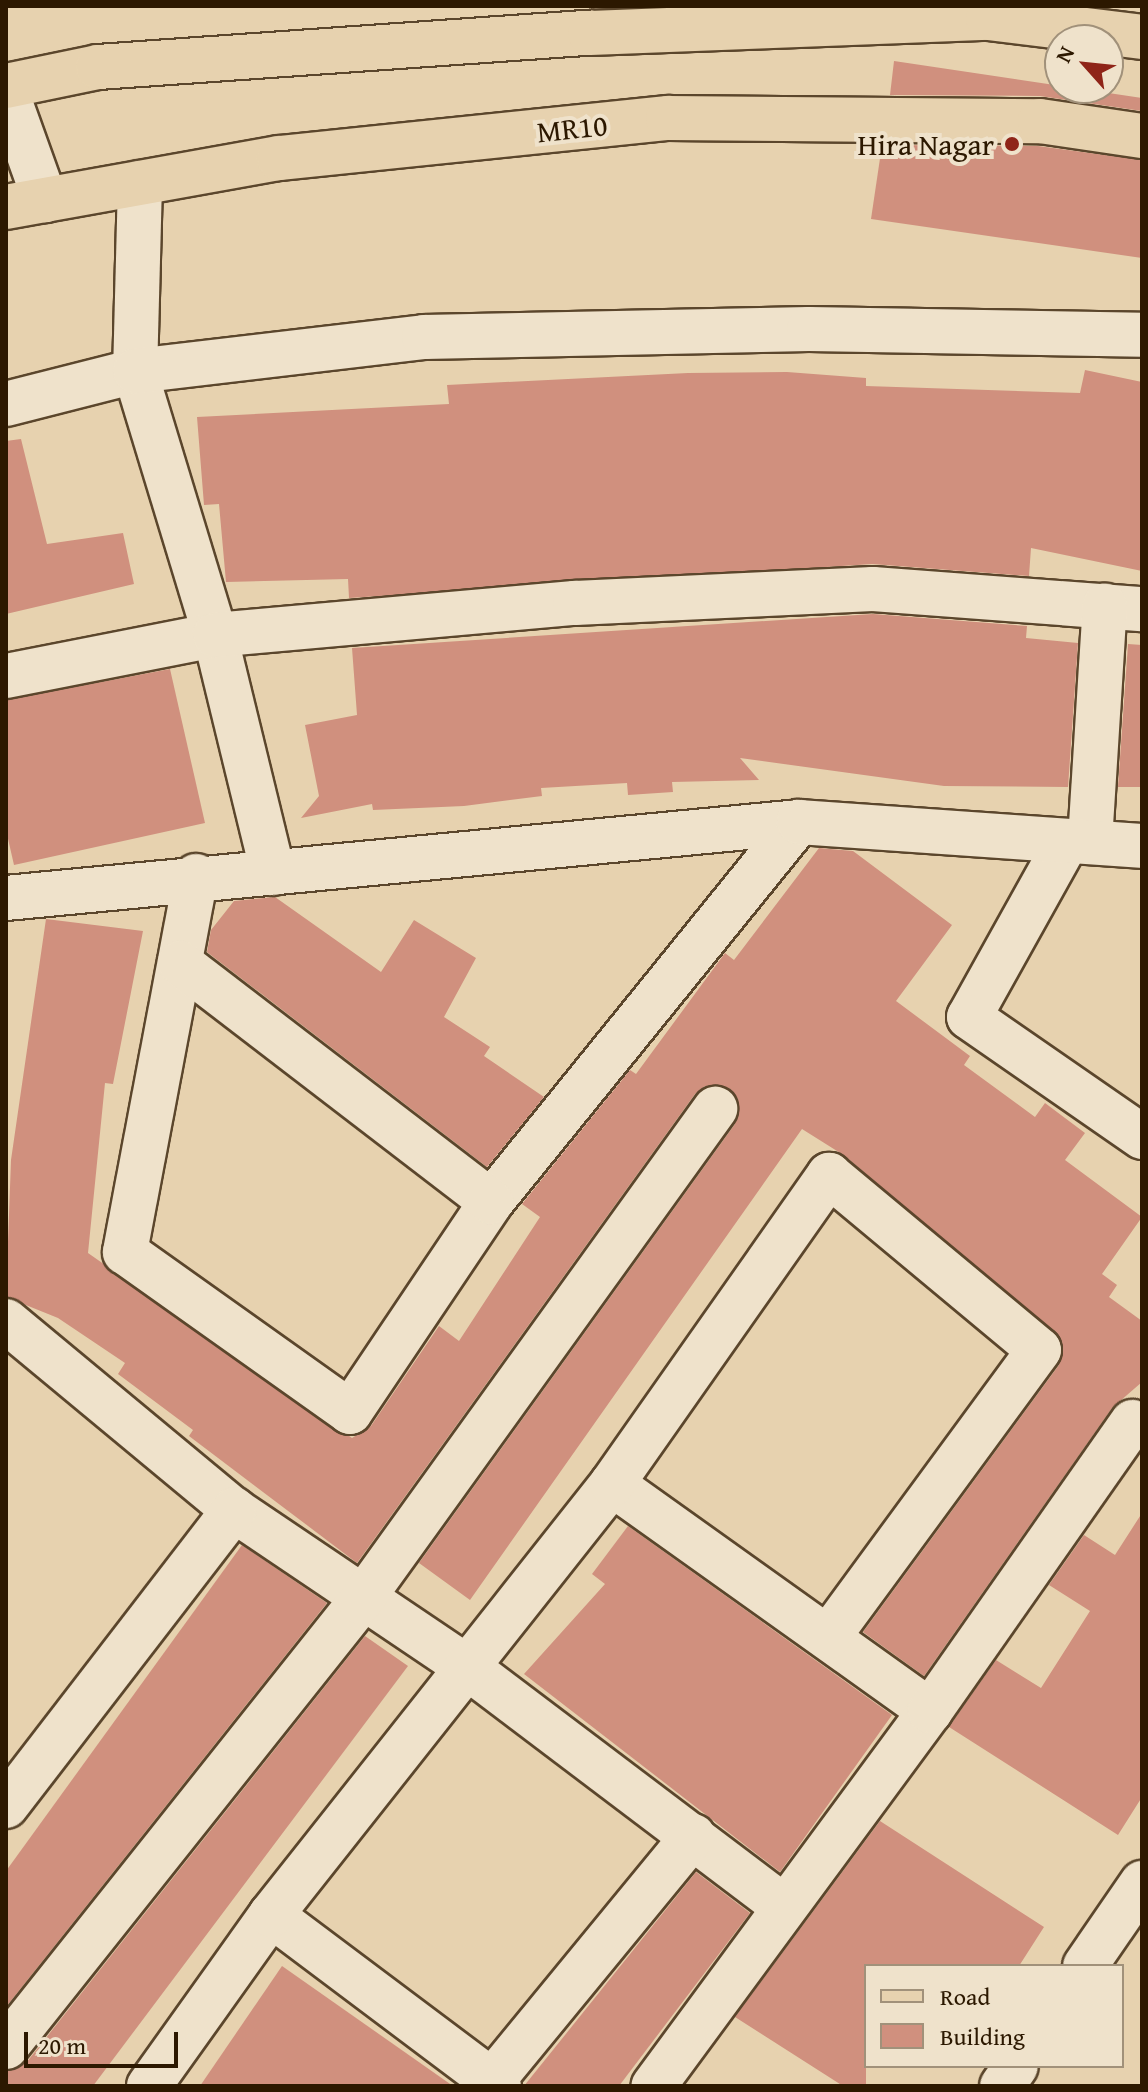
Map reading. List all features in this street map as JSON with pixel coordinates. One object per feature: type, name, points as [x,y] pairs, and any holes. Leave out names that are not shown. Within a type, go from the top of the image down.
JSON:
[{"type":"main road","points":[[6,88],[98,67],[590,33],[988,18],[1142,37]]},
{"type":"main road","name":"MR10","points":[[26,204],[279,158],[668,118],[1040,121],[1142,136]]},
{"type":"street","points":[[6,88],[26,204]]},
{"type":"street","points":[[140,183],[135,371],[215,635],[273,873]]},
{"type":"street","points":[[6,404],[135,371],[424,337],[809,329],[1142,335]]},
{"type":"street","points":[[6,676],[215,635],[575,603],[873,589],[1124,607],[1078,842],[969,1017],[1142,1137]]},
{"type":"street","points":[[196,876],[125,1252],[350,1412],[491,1202],[799,822]]},
{"type":"street","points":[[6,898],[196,876],[273,873],[799,822],[1142,846]]},
{"type":"street","points":[[180,963],[491,1202]]},
{"type":"street","points":[[6,2047],[360,1602],[715,1109]]},
{"type":"street","points":[[149,2086],[271,1915],[471,1670],[612,1484],[829,1175],[1039,1350],[828,1637]]},
{"type":"street","points":[[6,1321],[234,1510],[360,1602],[471,1670],[783,1906]]},
{"type":"street","points":[[654,2086],[783,1906],[930,1711],[1132,1422]]},
{"type":"street","points":[[612,1484],[930,1711]]},
{"type":"street","points":[[6,1806],[234,1510]]},
{"type":"street","points":[[271,1915],[496,2083],[693,1836]]},
{"type":"street","points":[[1086,1964],[1142,1883]]},
{"type":"street","points":[[1002,2086],[1015,2068]]},
{"type":"building","points":[[894,61],[1044,83],[1044,97],[890,95]]},
{"type":"building","points":[[1124,95],[1142,98],[1142,111],[1094,104],[1124,104]]},
{"type":"building","points":[[882,145],[1038,146],[1142,160],[1142,258],[871,219]]},
{"type":"building","points":[[1085,370],[1142,382],[1142,571],[1031,548],[1029,576],[872,564],[349,598],[348,579],[226,582],[219,504],[204,505],[197,417],[449,404],[447,385],[688,373],[787,372],[866,378],[866,386],[1080,393]]},
{"type":"building","points":[[21,439],[47,544],[123,533],[134,584],[6,614],[6,441]]},
{"type":"building","points":[[873,614],[1027,626],[1026,638],[1078,643],[1068,787],[944,786],[740,758],[759,780],[672,782],[673,792],[628,795],[627,783],[541,788],[542,796],[464,806],[373,810],[372,804],[301,818],[319,796],[305,725],[357,715],[352,648]]},
{"type":"building","points":[[1128,644],[1142,645],[1142,787],[1118,787]]},
{"type":"building","points":[[170,669],[205,823],[14,865],[6,830],[6,700]]},
{"type":"building","points":[[819,848],[853,851],[952,925],[896,1001],[970,1056],[964,1065],[1035,1117],[1045,1103],[1085,1133],[1065,1160],[1142,1217],[1102,1274],[1117,1285],[1109,1297],[1142,1321],[1142,1382],[1112,1408],[924,1676],[863,1632],[1059,1365],[1062,1342],[845,1156],[802,1129],[470,1600],[419,1563],[735,1124],[738,1099],[729,1088],[705,1086],[695,1094],[357,1563],[189,1436],[193,1430],[118,1374],[125,1363],[58,1318],[6,1297],[11,1160],[46,919],[143,931],[113,1084],[105,1083],[88,1253],[352,1438],[371,1426],[439,1326],[459,1341],[540,1217],[522,1204],[630,1070],[636,1074],[725,953],[734,960]]},
{"type":"building","points":[[275,897],[381,972],[414,920],[476,958],[444,1017],[490,1047],[484,1056],[544,1097],[487,1167],[207,952],[211,930],[234,901]]},
{"type":"building","points":[[1142,1513],[1142,1797],[1118,1835],[949,1727],[996,1660],[1041,1688],[1090,1611],[1049,1585],[1084,1535],[1115,1555]]},
{"type":"building","points":[[628,1526],[892,1715],[780,1872],[524,1674],[605,1584],[592,1574]]},
{"type":"building","points":[[242,1545],[327,1603],[6,2007],[6,1871]]},
{"type":"building","points":[[365,1636],[408,1666],[93,2086],[6,2086],[6,2071],[26,2063]]},
{"type":"building","points":[[880,1821],[1044,1927],[1020,1964],[864,1964],[866,2086],[843,2086],[735,2017]]},
{"type":"building","points":[[696,1872],[750,1913],[619,2086],[524,2086]]},
{"type":"building","points":[[282,1966],[453,2086],[200,2086]]},
{"type":"place","name":"Hira Nagar","points":[[1012,144]]}]
